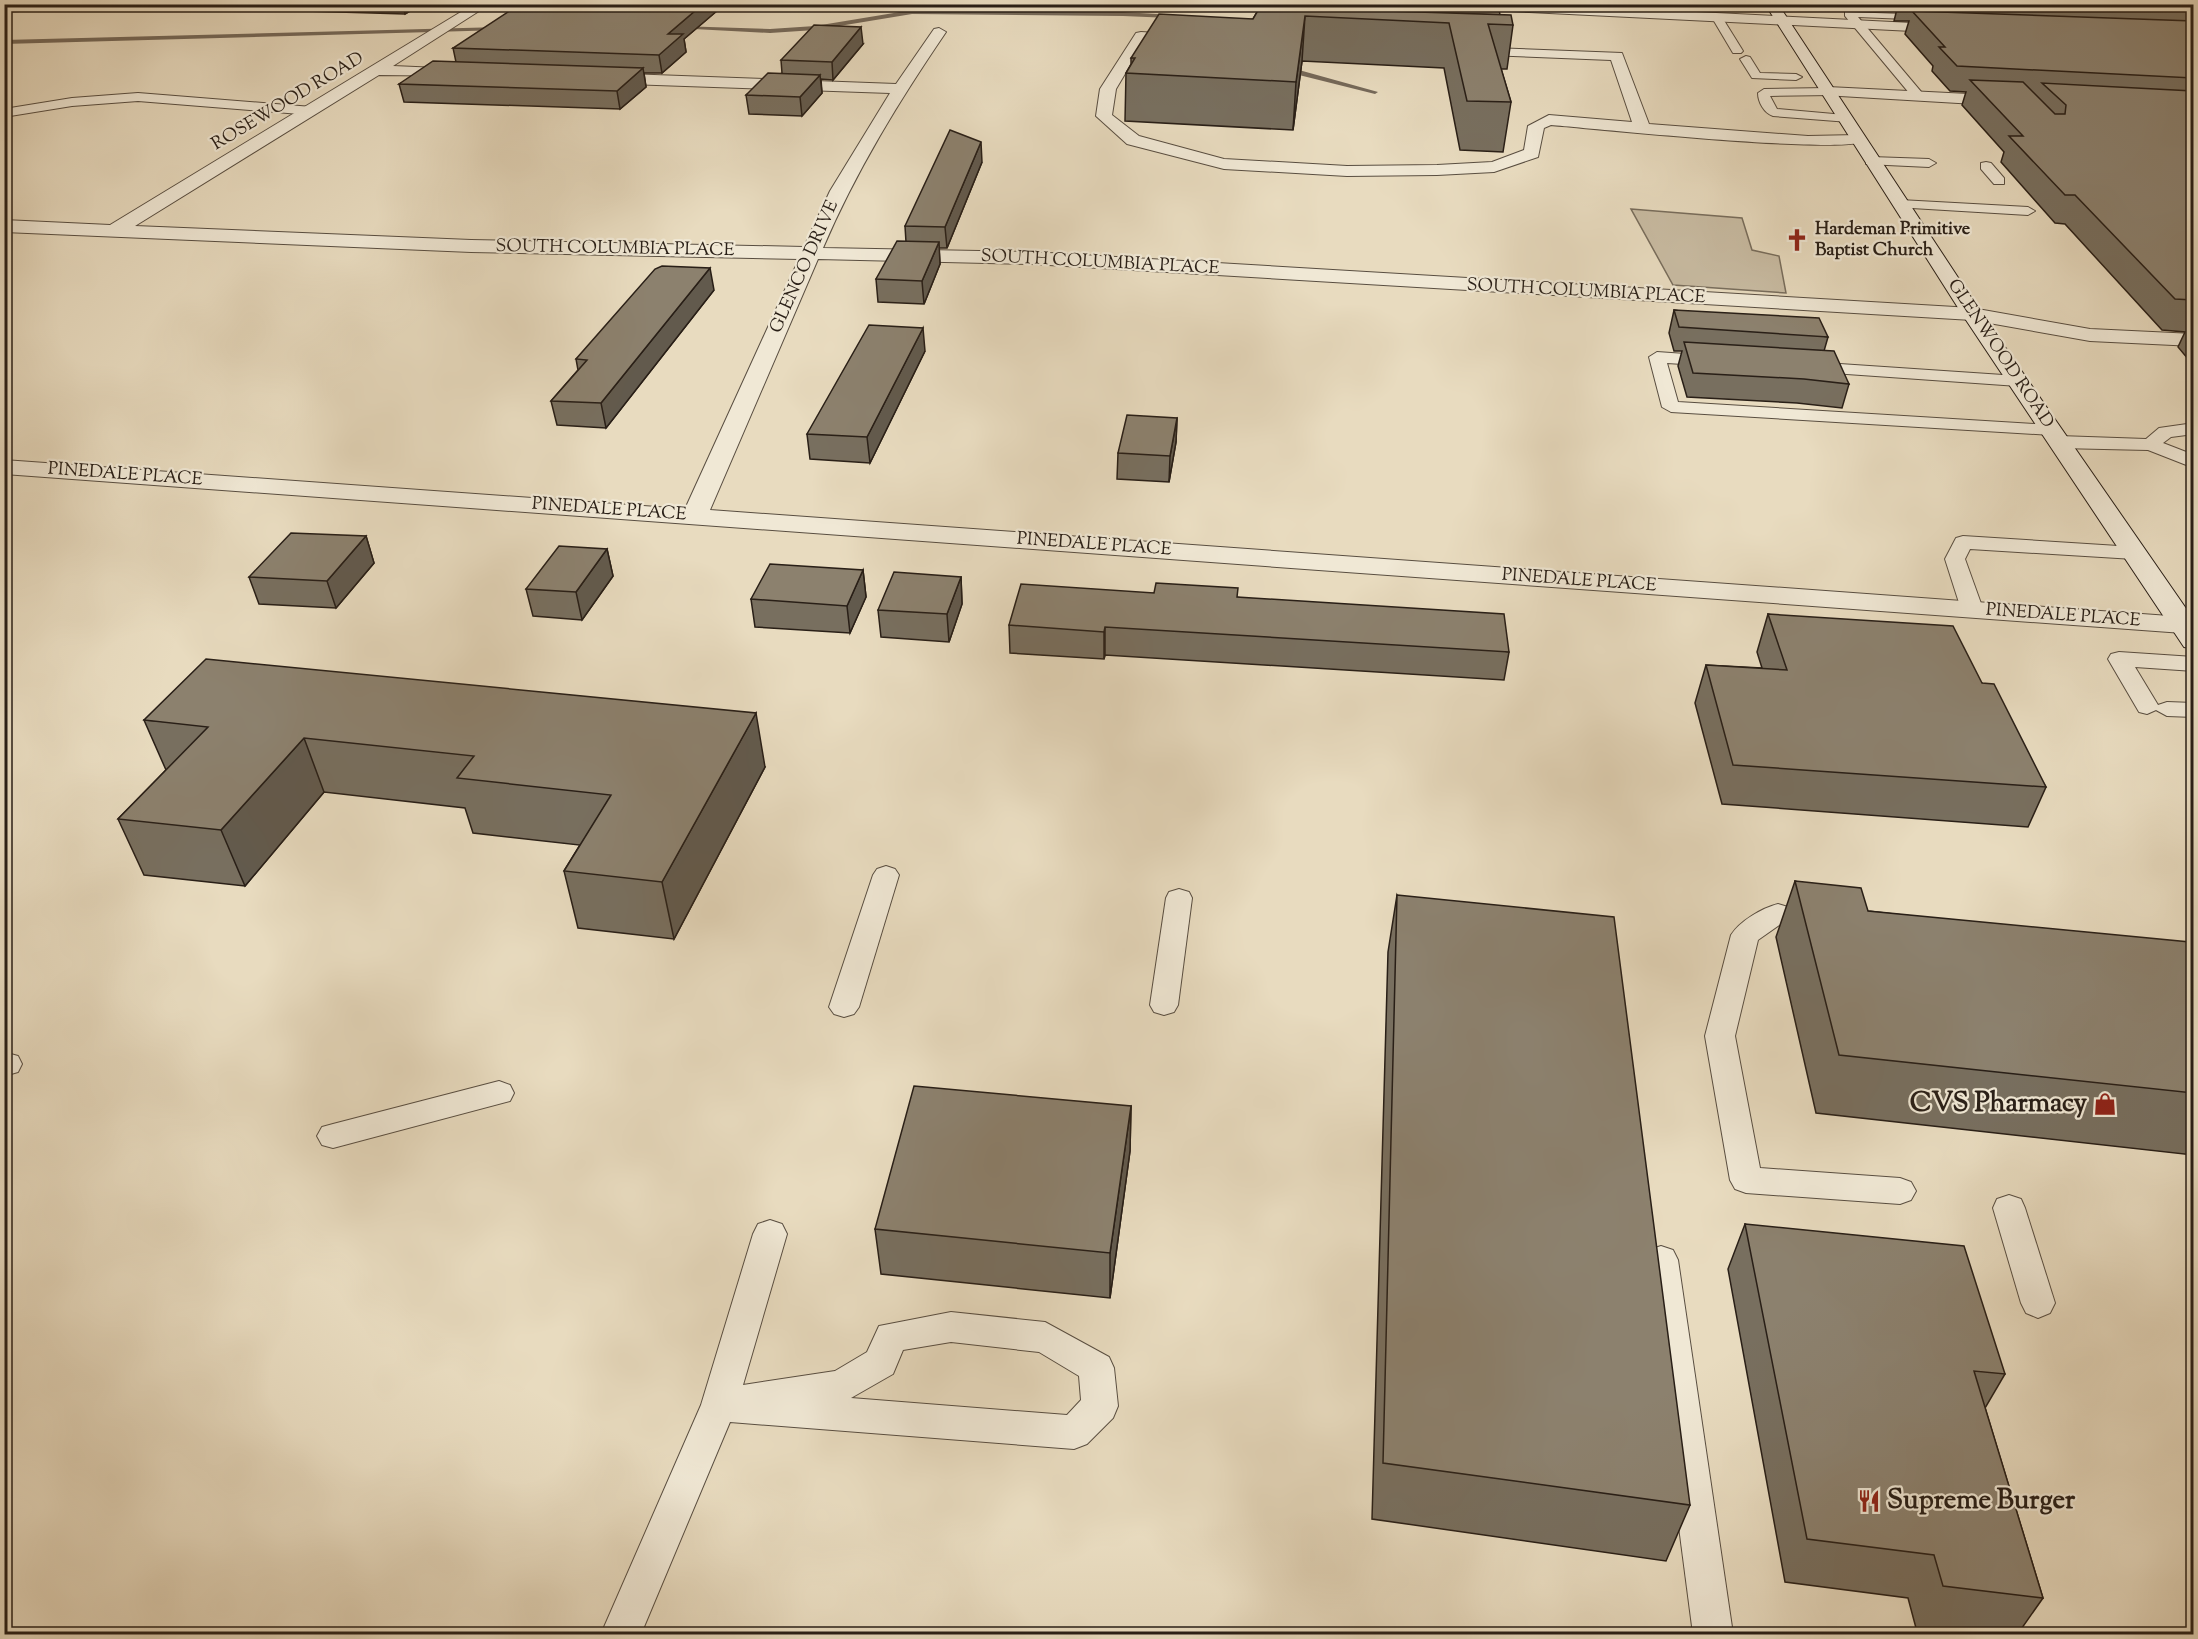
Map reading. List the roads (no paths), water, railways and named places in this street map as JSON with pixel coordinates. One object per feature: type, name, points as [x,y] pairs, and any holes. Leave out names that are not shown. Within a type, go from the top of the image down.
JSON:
[{"type":"street","name":"ROSEWOOD ROAD","points":[[112,232],[484,4]]},
{"type":"street","points":[[621,4],[747,4]]},
{"type":"street","points":[[1448,4],[1708,13],[1776,12],[1859,25],[1963,29]]},
{"type":"street","name":"GLENWOOD ROAD","points":[[1776,12],[1858,140],[1885,172],[1900,204],[1972,314],[2188,633]]},
{"type":"street","name":"GLENCO DRIVE","points":[[695,516],[839,192],[900,89],[939,32]]},
{"type":"street","points":[[1208,41],[1141,36],[1108,89],[1104,116],[1133,140],[1224,164],[1347,171],[1494,167],[1532,153],[1536,126],[1549,120],[1808,141],[1858,140]]},
{"type":"street","points":[[1451,51],[1617,56],[1642,128]]},
{"type":"street","points":[[378,70],[473,74]]},
{"type":"street","points":[[580,78],[900,89]]},
{"type":"street","points":[[1823,85],[1919,97],[2030,102]]},
{"type":"street","name":"SOUTH COLUMBIA PLACE","points":[[4,226],[471,246],[1032,258],[1972,314],[2090,335],[2193,340]]},
{"type":"street","name":"PINEDALE PLACE","points":[[4,467],[1972,609],[2188,633]]},
{"type":"lane","points":[[1845,9],[1951,17]]},
{"type":"lane","points":[[1845,9],[1919,97]]},
{"type":"lane","points":[[1708,13],[1756,75],[1823,85]]},
{"type":"lane","points":[[1823,85],[1764,93],[1764,100],[1773,112],[1845,119]]},
{"type":"lane","points":[[4,113],[72,102],[138,97],[312,111]]},
{"type":"lane","points":[[1885,172],[1929,163]]},
{"type":"lane","points":[[1986,166],[1999,181]]},
{"type":"lane","points":[[1900,204],[2028,211]]},
{"type":"lane","points":[[1727,362],[1657,357],[1671,407],[1936,424],[2151,445],[2193,462]]},
{"type":"lane","points":[[1797,366],[2018,381]]},
{"type":"lane","points":[[2151,445],[2165,432],[2193,428]]},
{"type":"lane","points":[[1972,609],[1955,559],[1963,542],[2134,553]]},
{"type":"lane","points":[[2193,664],[2119,659],[2157,708],[2193,710]]},
{"type":"lane","points":[[844,1007],[886,875]]},
{"type":"lane","points":[[1164,1005],[1179,898]]},
{"type":"lane","points":[[1778,913],[1745,935],[1720,1036],[1746,1180],[1900,1191]]},
{"type":"lane","points":[[333,1136],[499,1093]]},
{"type":"lane","points":[[2009,1208],[2038,1302]]},
{"type":"lane","points":[[621,1635],[719,1405],[771,1234]]},
{"type":"lane","points":[[1661,1260],[1713,1635]]},
{"type":"lane","points":[[951,1327],[1045,1337],[1096,1368],[1100,1406],[1074,1432],[719,1405],[841,1386],[880,1364],[891,1338],[951,1327]]},
{"type":"waterway","points":[[678,28],[770,31],[815,28],[912,12],[1123,14],[1219,18]]},
{"type":"waterway","points":[[4,42],[278,33],[501,29]]},
{"type":"waterway","points":[[1283,66],[1293,72],[1375,92]]},
{"type":"place","name":"Hardeman Primitive Baptist Church","points":[[1797,240]]},
{"type":"place","name":"CVS Pharmacy","points":[[2105,1104]]},
{"type":"place","name":"Supreme Burger","points":[[1869,1501]]}]
